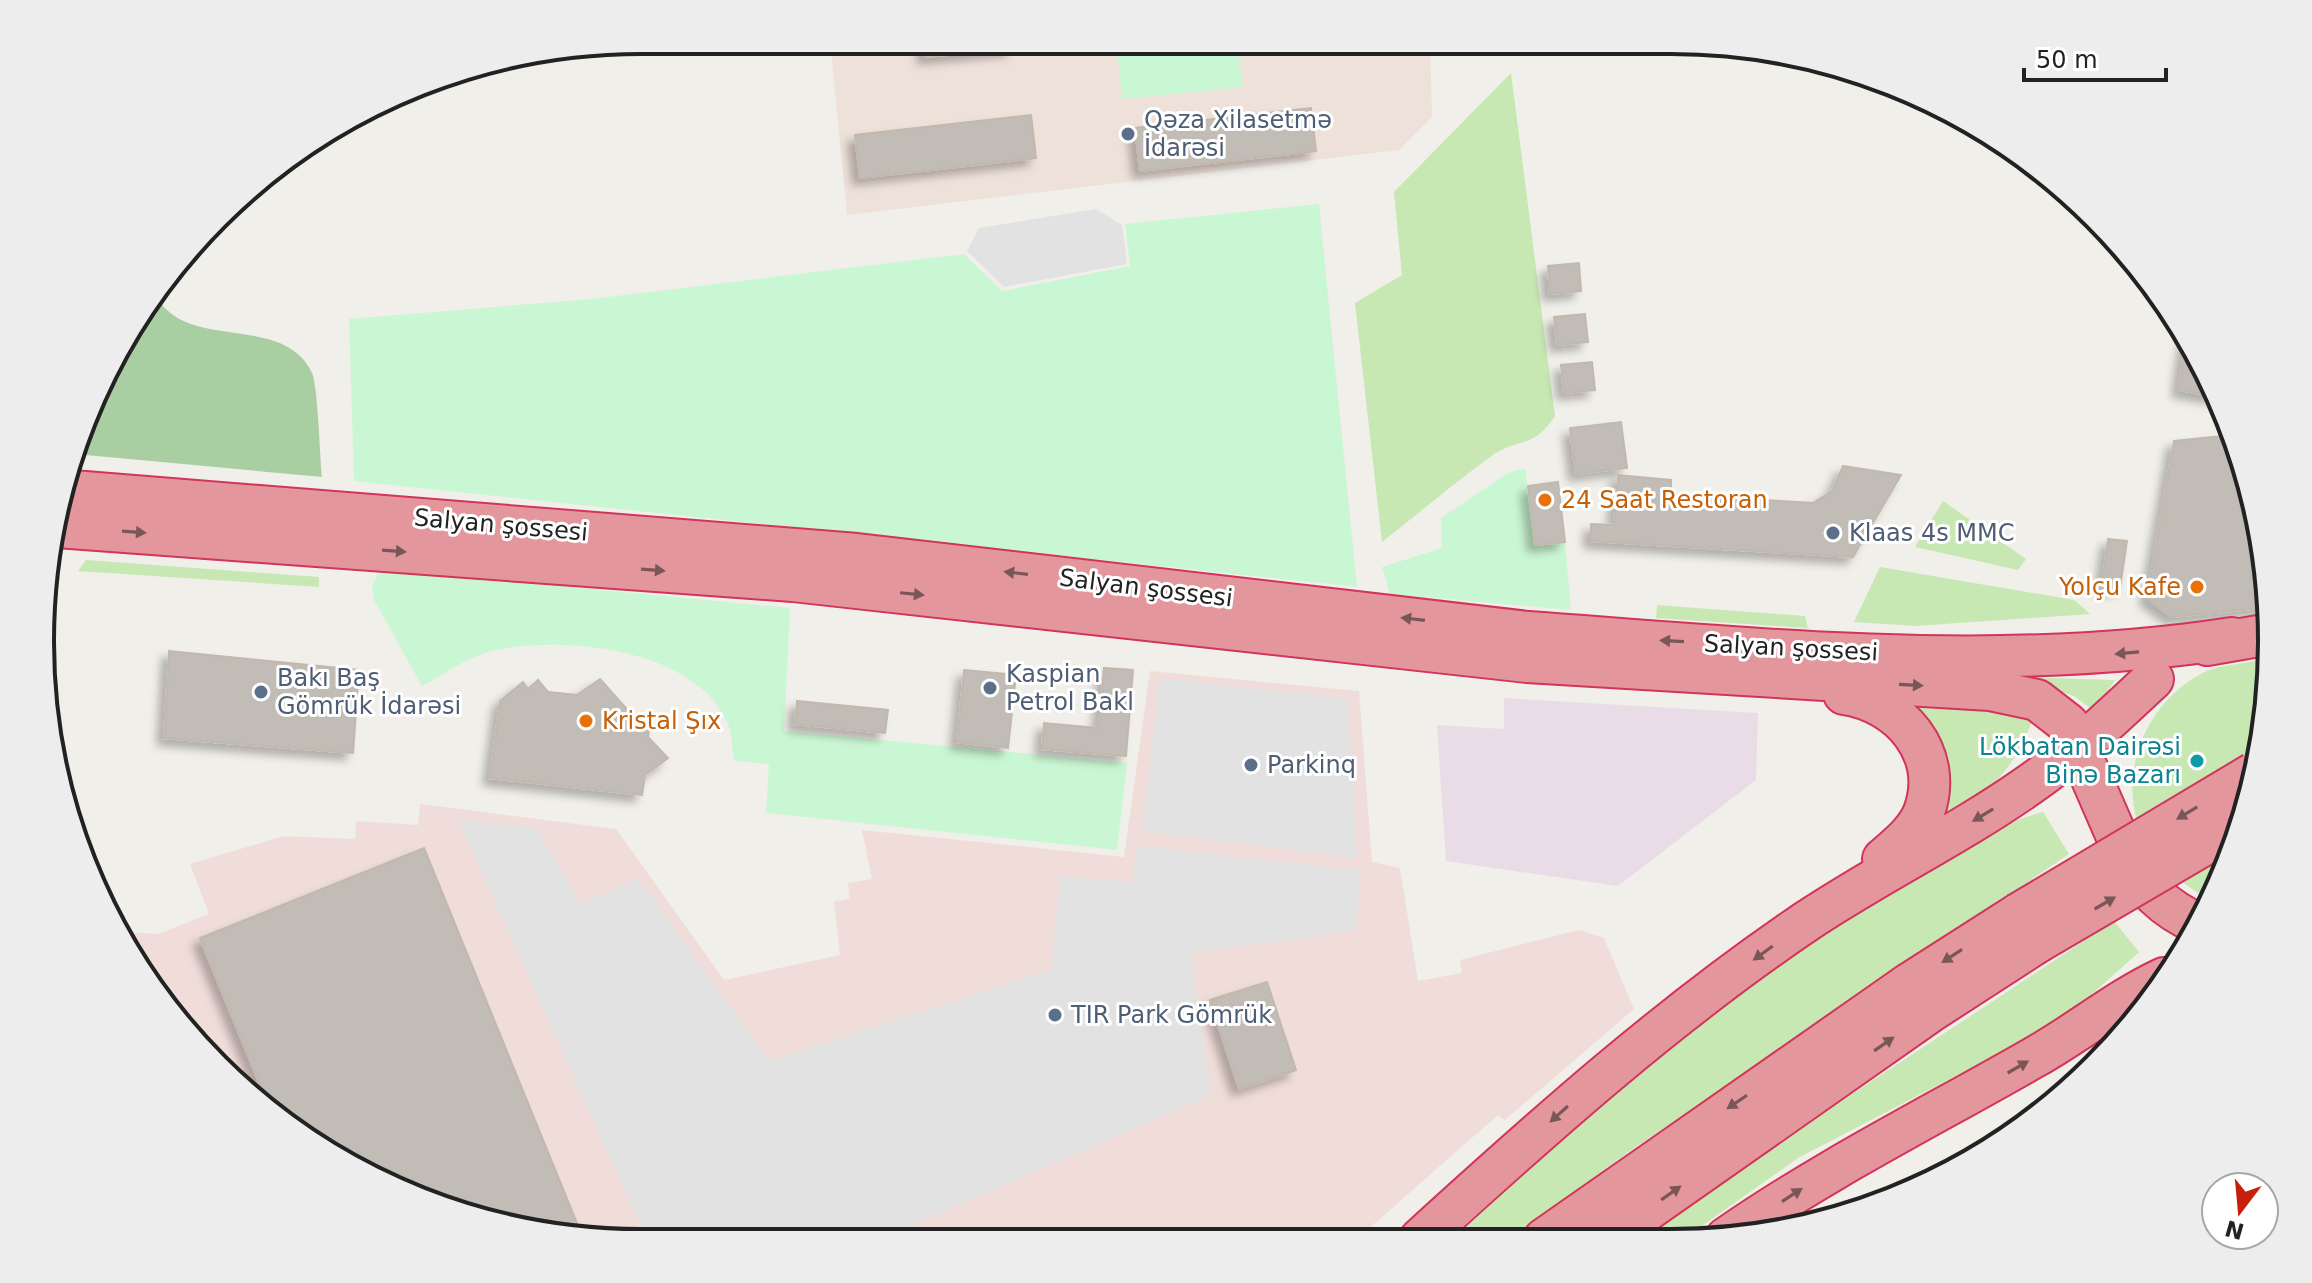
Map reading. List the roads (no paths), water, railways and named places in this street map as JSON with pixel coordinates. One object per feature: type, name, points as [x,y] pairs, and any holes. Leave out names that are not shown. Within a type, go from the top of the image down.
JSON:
[{"type":"highway","name":"Salyan şossesi","points":[[74,491],[857,554],[1513,630],[1598,637],[1957,658],[2030,658],[2150,651],[2257,636]]},
{"type":"highway","name":"Salyan şossesi","points":[[65,528],[793,581],[1527,662],[1721,675]]},
{"type":"highway","points":[[1431,1229],[1600,1077],[1677,1015],[1809,920],[2028,786],[2081,746],[2153,679],[2190,653],[2257,636]]},
{"type":"highway","points":[[1721,675],[1958,687],[2017,695],[2053,709],[2068,724],[2081,746],[2121,846],[2151,891],[2188,918]]},
{"type":"highway","points":[[1721,675],[1854,695],[1880,704],[1900,716],[1915,734],[1926,759],[1928,785],[1924,811],[1913,830],[1809,920]]},
{"type":"highway","points":[[2121,846],[2108,790],[2113,749],[2128,711],[2153,679]]},
{"type":"highway","points":[[1621,1229],[1933,1010],[2028,928],[2241,782]]},
{"type":"highway","points":[[1558,1229],[1910,983],[2227,830]]},
{"type":"highway","points":[[1748,1224],[1809,1184],[2040,1054],[2146,987]]},
{"type":"place","name":"Qəza Xilasetmə İdarəsi","points":[[1128,134]]},
{"type":"place","name":"24 Saat Restoran","points":[[1545,500]]},
{"type":"place","name":"Klaas 4s MMC","points":[[1833,533]]},
{"type":"place","name":"Yolçu Kafe","points":[[2197,587]]},
{"type":"place","name":"Kaspian Petrol Bakl","points":[[990,688]]},
{"type":"place","name":"Bakı Baş Gömrük İdarəsi","points":[[261,692]]},
{"type":"place","name":"Kristal Şıx","points":[[586,721]]},
{"type":"place","name":"Lökbatan Dairəsi Binə Bazarı","points":[[2197,761]]},
{"type":"place","name":"Parkinq","points":[[1251,765]]},
{"type":"place","name":"TIR Park Gömrük","points":[[1055,1015]]}]
